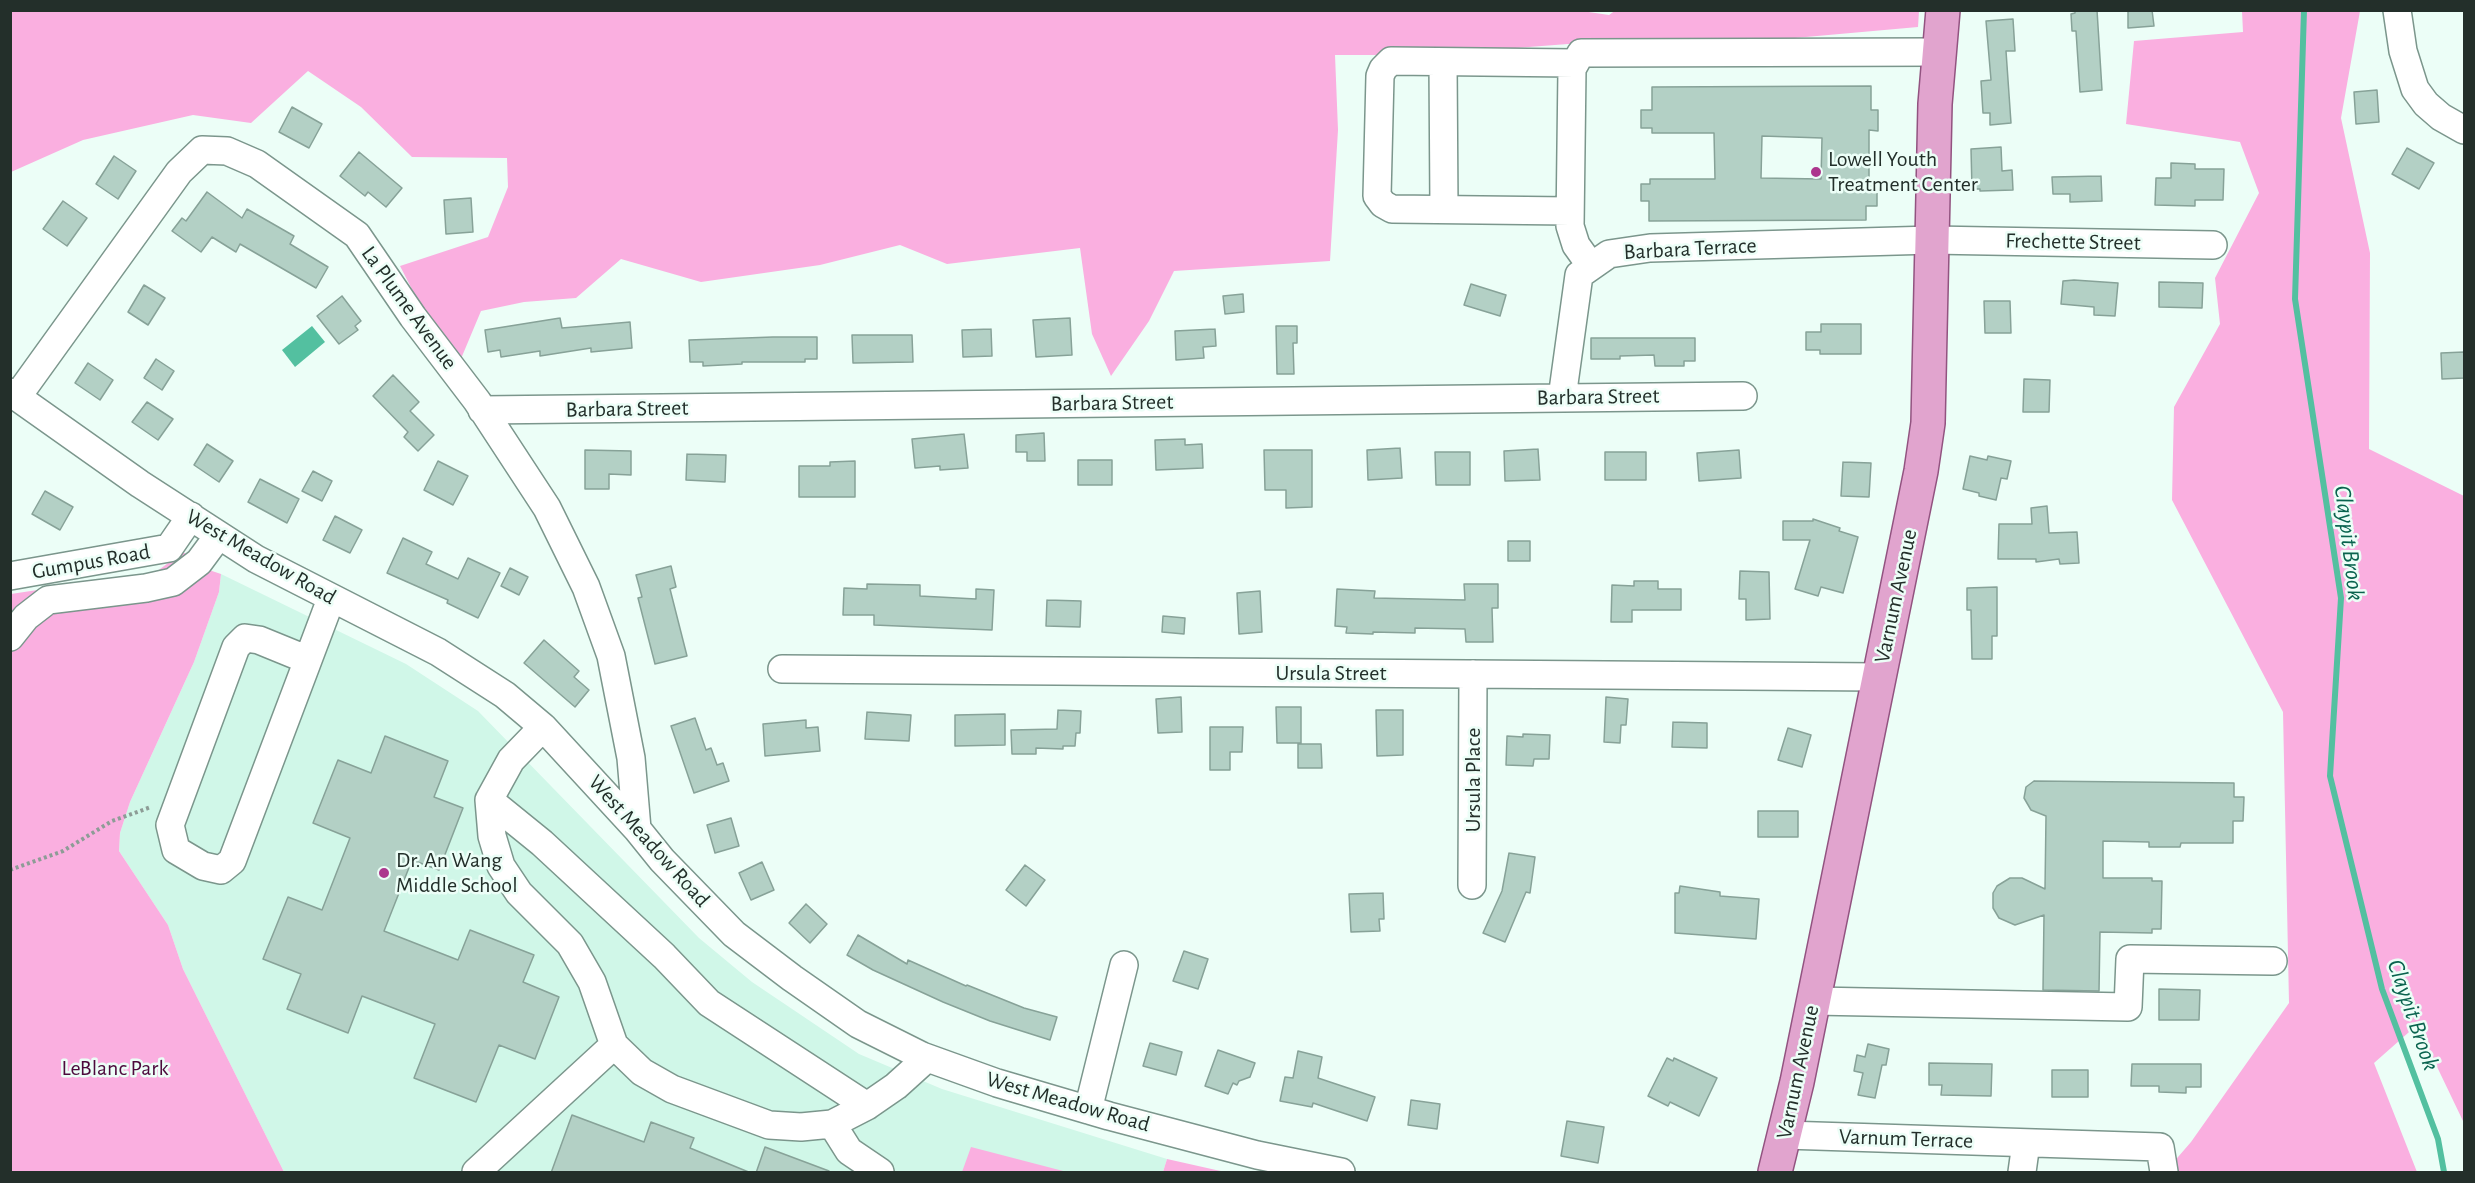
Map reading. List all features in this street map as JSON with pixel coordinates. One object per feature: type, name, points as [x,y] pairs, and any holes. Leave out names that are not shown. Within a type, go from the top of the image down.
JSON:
[{"type":"main road","name":"Varnum Avenue","points":[[1775,1173],[1814,1001],[1921,471],[1928,423],[1935,105],[1943,10]]},
{"type":"street","points":[[2397,10],[2403,51],[2415,89],[2440,117],[2464,130]]},
{"type":"street","points":[[1591,266],[1571,236],[1572,69],[1581,53],[1589,51],[1939,52]]},
{"type":"street","points":[[1570,211],[1392,209],[1383,204],[1377,196],[1380,76],[1390,61],[1574,63]]},
{"type":"street","points":[[1443,62],[1443,209]]},
{"type":"street","name":"La Plume Avenue","points":[[14,394],[179,172],[202,150],[227,151],[257,164],[357,235],[413,317],[482,410],[548,508],[586,588],[611,656],[631,758],[637,829]]},
{"type":"street","name":"Frechette Street","points":[[1932,240],[2213,245]]},
{"type":"street","name":"Barbara Terrace","points":[[1562,398],[1579,275],[1609,254],[1650,248],[1932,240]]},
{"type":"street","name":"West Meadow Road","points":[[14,394],[140,484],[256,559],[438,652],[505,695],[543,727],[637,829],[662,860],[734,934],[858,1024],[927,1058],[996,1083],[1257,1155],[1341,1173]]},
{"type":"street","name":"Barbara Street","points":[[482,410],[1743,396]]},
{"type":"street","name":"Gumpus Road","points":[[10,576],[169,548],[191,516]]},
{"type":"street","points":[[10,637],[26,616],[48,600],[146,588],[173,582],[199,562],[219,535]]},
{"type":"street","points":[[308,660],[259,640],[245,638],[236,647],[170,825],[176,850],[203,866],[221,870],[232,861],[308,660],[331,598]]},
{"type":"street","name":"Ursula Street","points":[[782,669],[1880,676]]},
{"type":"street","name":"Ursula Place","points":[[1472,885],[1473,674]]},
{"type":"street","points":[[543,727],[511,760],[489,800],[492,836],[501,866],[519,893],[570,944],[592,982],[614,1045],[642,1072],[672,1089],[769,1125],[801,1127],[832,1124],[867,1106],[896,1086],[927,1058]]},
{"type":"street","points":[[489,800],[542,843],[664,956],[709,1003],[867,1106]]},
{"type":"street","points":[[1814,1001],[2128,1007],[2130,959],[2273,961]]},
{"type":"street","points":[[1089,1110],[1124,964]]},
{"type":"street","points":[[476,1173],[614,1045]]},
{"type":"street","points":[[832,1124],[849,1151],[880,1173]]},
{"type":"street","name":"Varnum Terrace","points":[[1785,1135],[2160,1147],[2164,1173]]},
{"type":"street","points":[[2022,1173],[2026,1143]]},
{"type":"path","points":[[10,870],[63,851],[112,821],[181,796]]},
{"type":"shaded area","points":[[312,326],[325,342],[295,367],[282,350]]},
{"type":"shaded area","name":"Dr. An Wang Middle School","points":[[221,574],[406,664],[478,711],[699,938],[752,982],[859,1054],[942,1089],[1167,1159],[1163,1172],[284,1172],[183,969],[168,925],[119,851],[120,833],[130,802],[194,662],[219,592]]},
{"type":"green space","points":[[1575,10],[1609,15],[1616,10],[1919,11],[1918,27],[1761,41],[1568,44],[1424,55],[1335,55],[1338,130],[1330,261],[1174,271],[1149,321],[1111,376],[1092,334],[1080,248],[947,264],[900,245],[820,265],[701,282],[621,259],[576,298],[524,302],[481,311],[455,373],[400,266],[488,237],[508,187],[507,158],[412,157],[361,107],[308,71],[251,123],[193,115],[83,140],[11,172],[11,11]]},
{"type":"green space","points":[[2242,11],[2360,11],[2341,118],[2370,253],[2369,449],[2464,496],[2464,1146],[2463,1121],[2417,1025],[2374,1063],[2417,1172],[2165,1172],[2191,1142],[2289,1003],[2283,712],[2172,500],[2174,407],[2220,324],[2215,278],[2259,193],[2240,142],[2126,124],[2134,41],[2243,32]]},
{"type":"green space","name":"LeBlanc Park","points":[[183,552],[209,570],[221,574],[219,592],[194,662],[130,802],[120,833],[119,851],[168,925],[183,969],[284,1172],[11,1172],[11,594],[156,572]]},
{"type":"green space","points":[[971,1147],[1067,1172],[962,1172]]},
{"type":"green space","points":[[1167,1159],[1216,1170],[1226,1172],[1163,1172]]},
{"type":"building","points":[[2075,10],[2097,10],[2102,90],[2080,92],[2076,31],[2072,31],[2071,14],[2075,13]]},
{"type":"building","points":[[2128,10],[2152,10],[2154,26],[2128,28]]},
{"type":"building","points":[[2013,19],[2015,51],[2006,51],[2011,123],[1990,125],[1990,113],[1983,113],[1981,81],[1991,80],[1986,21]]},
{"type":"building","points":[[1871,86],[1871,110],[1878,110],[1878,131],[1869,130],[1869,186],[1877,186],[1877,206],[1866,206],[1866,220],[1649,221],[1649,201],[1641,201],[1641,184],[1650,184],[1650,179],[1715,179],[1714,133],[1652,133],[1652,128],[1641,128],[1641,110],[1652,110],[1652,87]],"holes":[[[1762,136],[1822,138],[1821,179],[1761,178]]]},
{"type":"building","points":[[2377,90],[2379,122],[2356,124],[2354,92]]},
{"type":"building","points":[[292,107],[322,124],[309,148],[279,132]]},
{"type":"building","points":[[2001,147],[2002,171],[2012,170],[2013,190],[1980,191],[1980,189],[1972,189],[1971,149]]},
{"type":"building","points":[[2407,148],[2434,163],[2419,189],[2392,174]]},
{"type":"building","points":[[359,152],[402,188],[386,207],[368,192],[365,196],[340,176]]},
{"type":"building","points":[[114,156],[136,171],[118,199],[96,184]]},
{"type":"building","points":[[2171,163],[2195,164],[2195,169],[2224,169],[2223,200],[2195,200],[2195,206],[2155,205],[2156,178],[2171,178]]},
{"type":"building","points":[[2101,176],[2102,201],[2070,202],[2070,194],[2053,194],[2052,177]]},
{"type":"building","points":[[207,192],[242,218],[247,209],[294,236],[290,244],[328,267],[316,288],[240,244],[236,252],[212,237],[201,252],[172,231],[182,218],[186,221]]},
{"type":"building","points":[[471,198],[473,232],[446,234],[444,200]]},
{"type":"building","points":[[63,201],[87,218],[67,246],[43,229]]},
{"type":"building","points":[[2063,281],[2118,283],[2115,316],[2094,315],[2094,307],[2061,304]]},
{"type":"building","points":[[2159,282],[2203,283],[2202,308],[2159,307]]},
{"type":"building","points":[[1471,284],[1506,295],[1500,316],[1464,305]]},
{"type":"building","points":[[144,285],[165,298],[148,325],[128,312]]},
{"type":"building","points":[[1243,294],[1244,312],[1225,314],[1223,296]]},
{"type":"building","points":[[342,296],[361,321],[355,326],[358,330],[339,344],[317,316]]},
{"type":"building","points":[[1984,301],[2010,301],[2011,333],[1985,333]]},
{"type":"building","points":[[560,318],[562,328],[630,322],[632,348],[591,352],[591,348],[540,356],[540,351],[501,357],[500,350],[488,352],[485,330]]},
{"type":"building","points":[[1070,318],[1072,355],[1036,357],[1033,320]]},
{"type":"building","points":[[1821,324],[1861,324],[1861,354],[1820,354],[1820,350],[1806,350],[1806,332],[1821,332]]},
{"type":"building","points":[[1276,326],[1297,326],[1297,343],[1293,343],[1294,374],[1277,374]]},
{"type":"building","points":[[991,329],[992,356],[963,357],[962,330]]},
{"type":"building","points":[[1215,329],[1216,346],[1203,347],[1204,358],[1176,360],[1175,331]]},
{"type":"building","points":[[852,335],[912,335],[913,362],[853,363]]},
{"type":"building","points":[[817,337],[817,359],[805,359],[805,362],[742,362],[742,364],[703,366],[703,362],[690,362],[689,340]]},
{"type":"building","points":[[1591,338],[1695,338],[1695,361],[1684,361],[1684,366],[1655,366],[1654,355],[1620,356],[1620,359],[1591,359]]},
{"type":"building","points":[[2464,352],[2464,378],[2442,379],[2441,353]]},
{"type":"building","points":[[156,359],[174,371],[162,390],[144,378]]},
{"type":"building","points":[[88,363],[113,380],[100,400],[75,383]]},
{"type":"building","points":[[393,375],[419,402],[410,411],[434,435],[418,451],[404,437],[408,432],[373,396]]},
{"type":"building","points":[[2024,379],[2050,380],[2049,412],[2023,412]]},
{"type":"building","points":[[147,402],[173,419],[158,440],[132,422]]},
{"type":"building","points":[[1044,433],[1045,461],[1027,461],[1027,452],[1016,452],[1016,435]]},
{"type":"building","points":[[964,434],[968,468],[940,470],[940,466],[915,468],[912,439]]},
{"type":"building","points":[[1185,439],[1185,445],[1202,444],[1203,468],[1156,470],[1155,440]]},
{"type":"building","points":[[207,444],[233,461],[219,482],[194,465]]},
{"type":"building","points":[[1400,448],[1402,478],[1368,480],[1367,450]]},
{"type":"building","points":[[1538,449],[1540,480],[1505,481],[1504,451]]},
{"type":"building","points":[[585,450],[631,451],[631,475],[609,474],[609,489],[585,489]]},
{"type":"building","points":[[1264,450],[1312,450],[1312,507],[1286,508],[1286,490],[1265,490]]},
{"type":"building","points":[[1739,450],[1741,478],[1699,481],[1697,453]]},
{"type":"building","points":[[1435,452],[1470,452],[1470,485],[1436,485]]},
{"type":"building","points":[[1605,452],[1646,452],[1646,480],[1605,480]]},
{"type":"building","points":[[687,454],[726,455],[725,482],[686,480]]},
{"type":"building","points":[[1970,456],[1987,460],[1988,456],[2011,461],[2007,479],[2001,478],[1996,500],[1963,489]]},
{"type":"building","points":[[1078,460],[1112,460],[1112,485],[1078,485]]},
{"type":"building","points":[[438,461],[468,476],[453,505],[424,490]]},
{"type":"building","points":[[855,461],[855,497],[799,497],[799,466],[830,466],[830,462]]},
{"type":"building","points":[[1843,462],[1871,463],[1869,497],[1841,496]]},
{"type":"building","points":[[313,471],[332,481],[322,501],[302,491]]},
{"type":"building","points":[[260,479],[299,499],[287,523],[248,502]]},
{"type":"building","points":[[45,491],[73,507],[60,530],[32,514]]},
{"type":"building","points":[[2047,506],[2049,533],[2077,532],[2079,563],[2060,564],[2059,559],[2036,562],[2036,559],[1998,559],[1999,524],[2032,524],[2031,508]]},
{"type":"building","points":[[335,516],[362,530],[350,553],[323,540]]},
{"type":"building","points":[[1813,519],[1858,537],[1843,593],[1821,587],[1818,596],[1795,589],[1810,540],[1783,540],[1783,521],[1813,521]]},
{"type":"building","points":[[403,538],[432,552],[426,564],[458,579],[468,558],[500,573],[478,618],[447,603],[448,600],[387,573]]},
{"type":"building","points":[[1508,541],[1530,541],[1530,561],[1508,561]]},
{"type":"building","points":[[671,566],[676,587],[670,589],[687,656],[655,664],[638,598],[642,597],[636,575]]},
{"type":"building","points":[[510,568],[528,577],[519,595],[501,586]]},
{"type":"building","points":[[1740,571],[1769,572],[1770,619],[1746,620],[1746,599],[1739,599]]},
{"type":"building","points":[[1634,581],[1658,581],[1658,589],[1681,589],[1681,610],[1632,610],[1632,622],[1611,622],[1612,585],[1634,586]]},
{"type":"building","points":[[867,584],[920,585],[920,596],[976,599],[976,589],[994,590],[992,630],[874,625],[874,615],[843,615],[844,588],[867,589]]},
{"type":"building","points":[[1464,584],[1498,584],[1498,608],[1492,608],[1493,642],[1466,642],[1465,629],[1415,628],[1415,633],[1373,632],[1373,634],[1346,633],[1347,627],[1335,626],[1337,589],[1375,591],[1374,598],[1465,600]]},
{"type":"building","points":[[1997,587],[1997,636],[1992,636],[1992,659],[1972,659],[1971,610],[1967,610],[1967,588]]},
{"type":"building","points":[[1260,591],[1262,632],[1239,634],[1237,593]]},
{"type":"building","points":[[1047,600],[1081,601],[1080,627],[1046,626]]},
{"type":"building","points":[[1163,616],[1185,618],[1184,634],[1162,632]]},
{"type":"building","points":[[544,640],[579,671],[574,677],[589,690],[575,707],[524,663]]},
{"type":"building","points":[[1181,697],[1182,732],[1158,733],[1156,699]]},
{"type":"building","points":[[1606,697],[1628,699],[1626,725],[1621,725],[1620,743],[1604,742]]},
{"type":"building","points":[[1276,707],[1301,707],[1301,743],[1277,743]]},
{"type":"building","points":[[1058,710],[1081,711],[1080,733],[1076,733],[1075,746],[1063,746],[1063,749],[1036,748],[1036,754],[1012,754],[1011,730],[1057,729]]},
{"type":"building","points":[[1376,710],[1403,710],[1403,755],[1377,756]]},
{"type":"building","points":[[867,712],[911,715],[909,741],[865,739]]},
{"type":"building","points":[[1005,714],[1005,745],[955,746],[955,715]]},
{"type":"building","points":[[695,718],[706,750],[711,748],[717,765],[723,763],[729,781],[694,793],[671,726]]},
{"type":"building","points":[[806,720],[806,728],[818,727],[820,751],[765,756],[763,724]]},
{"type":"building","points":[[1673,722],[1707,723],[1707,748],[1672,747]]},
{"type":"building","points":[[1210,727],[1243,727],[1242,752],[1230,752],[1230,770],[1210,770]]},
{"type":"building","points":[[1788,728],[1811,735],[1802,767],[1778,760]]},
{"type":"building","points":[[1523,734],[1550,735],[1549,759],[1534,759],[1533,766],[1506,765],[1507,736],[1523,737]]},
{"type":"building","points":[[385,736],[448,761],[434,797],[463,808],[439,870],[412,860],[384,931],[458,960],[470,930],[534,955],[523,982],[559,997],[535,1059],[499,1045],[476,1102],[414,1078],[435,1024],[362,996],[348,1033],[287,1009],[301,974],[263,959],[288,897],[322,910],[350,838],[313,823],[338,760],[371,773]]},
{"type":"building","points":[[1298,744],[1321,744],[1322,768],[1298,768]]},
{"type":"building","points":[[2034,781],[2234,783],[2234,797],[2244,797],[2243,821],[2233,821],[2233,843],[2181,843],[2180,847],[2149,847],[2149,842],[2103,841],[2103,878],[2152,878],[2152,881],[2162,881],[2161,929],[2152,929],[2152,933],[2100,932],[2099,991],[2043,990],[2044,915],[2015,925],[1999,918],[1993,908],[1993,893],[1997,886],[2010,878],[2022,878],[2045,889],[2046,816],[2031,810],[2024,798],[2026,787]]},
{"type":"building","points":[[1758,811],[1798,811],[1798,837],[1758,837]]},
{"type":"building","points":[[731,818],[739,846],[715,853],[707,825]]},
{"type":"building","points":[[1509,853],[1535,857],[1530,893],[1526,892],[1505,942],[1483,933],[1502,891]]},
{"type":"building","points":[[762,862],[774,890],[751,900],[739,873]]},
{"type":"building","points":[[1025,865],[1045,880],[1026,906],[1006,890]]},
{"type":"building","points":[[1680,886],[1720,892],[1720,896],[1759,899],[1756,939],[1675,933],[1675,893],[1679,893]]},
{"type":"building","points":[[1383,893],[1384,919],[1379,919],[1380,931],[1351,932],[1349,894]]},
{"type":"building","points":[[806,904],[827,924],[810,943],[789,923]]},
{"type":"building","points":[[858,935],[907,964],[908,960],[966,986],[1024,1008],[1057,1017],[1050,1040],[990,1021],[873,970],[847,955]]},
{"type":"building","points":[[1184,951],[1208,959],[1198,989],[1173,981]]},
{"type":"building","points":[[2159,989],[2200,990],[2199,1020],[2159,1020]]},
{"type":"building","points":[[1150,1043],[1182,1052],[1176,1075],[1143,1066]]},
{"type":"building","points":[[1868,1044],[1889,1049],[1886,1065],[1882,1065],[1875,1098],[1858,1095],[1863,1073],[1854,1071],[1857,1055],[1865,1057]]},
{"type":"building","points":[[1218,1050],[1255,1063],[1250,1077],[1239,1081],[1237,1085],[1233,1083],[1228,1094],[1205,1086]]},
{"type":"building","points":[[1298,1051],[1322,1057],[1318,1078],[1375,1097],[1367,1121],[1313,1103],[1312,1107],[1280,1101],[1285,1077],[1293,1078]]},
{"type":"building","points":[[1667,1058],[1673,1061],[1674,1058],[1717,1078],[1699,1116],[1670,1102],[1668,1106],[1648,1096]]},
{"type":"building","points":[[1929,1063],[1992,1064],[1991,1096],[1941,1095],[1942,1085],[1929,1085]]},
{"type":"building","points":[[2132,1064],[2201,1064],[2201,1087],[2186,1087],[2186,1093],[2159,1092],[2159,1086],[2131,1086]]},
{"type":"building","points":[[2052,1070],[2088,1070],[2088,1097],[2052,1097]]},
{"type":"building","points":[[1411,1100],[1440,1104],[1437,1129],[1408,1125]]},
{"type":"building","points":[[572,1115],[644,1142],[651,1122],[694,1138],[690,1148],[751,1173],[551,1173]]},
{"type":"building","points":[[1567,1121],[1604,1127],[1598,1163],[1561,1156]]},
{"type":"building","points":[[765,1147],[829,1171],[829,1173],[756,1173]]},
{"type":"waterway","name":"Claypit Brook","points":[[2304,10],[2295,299],[2341,598],[2330,776],[2382,989],[2438,1139],[2444,1172]]},
{"type":"place","name":"Lowell Youth Treatment Center","points":[[1816,172]]},
{"type":"place","name":"Dr. An Wang Middle School","points":[[384,873]]}]
